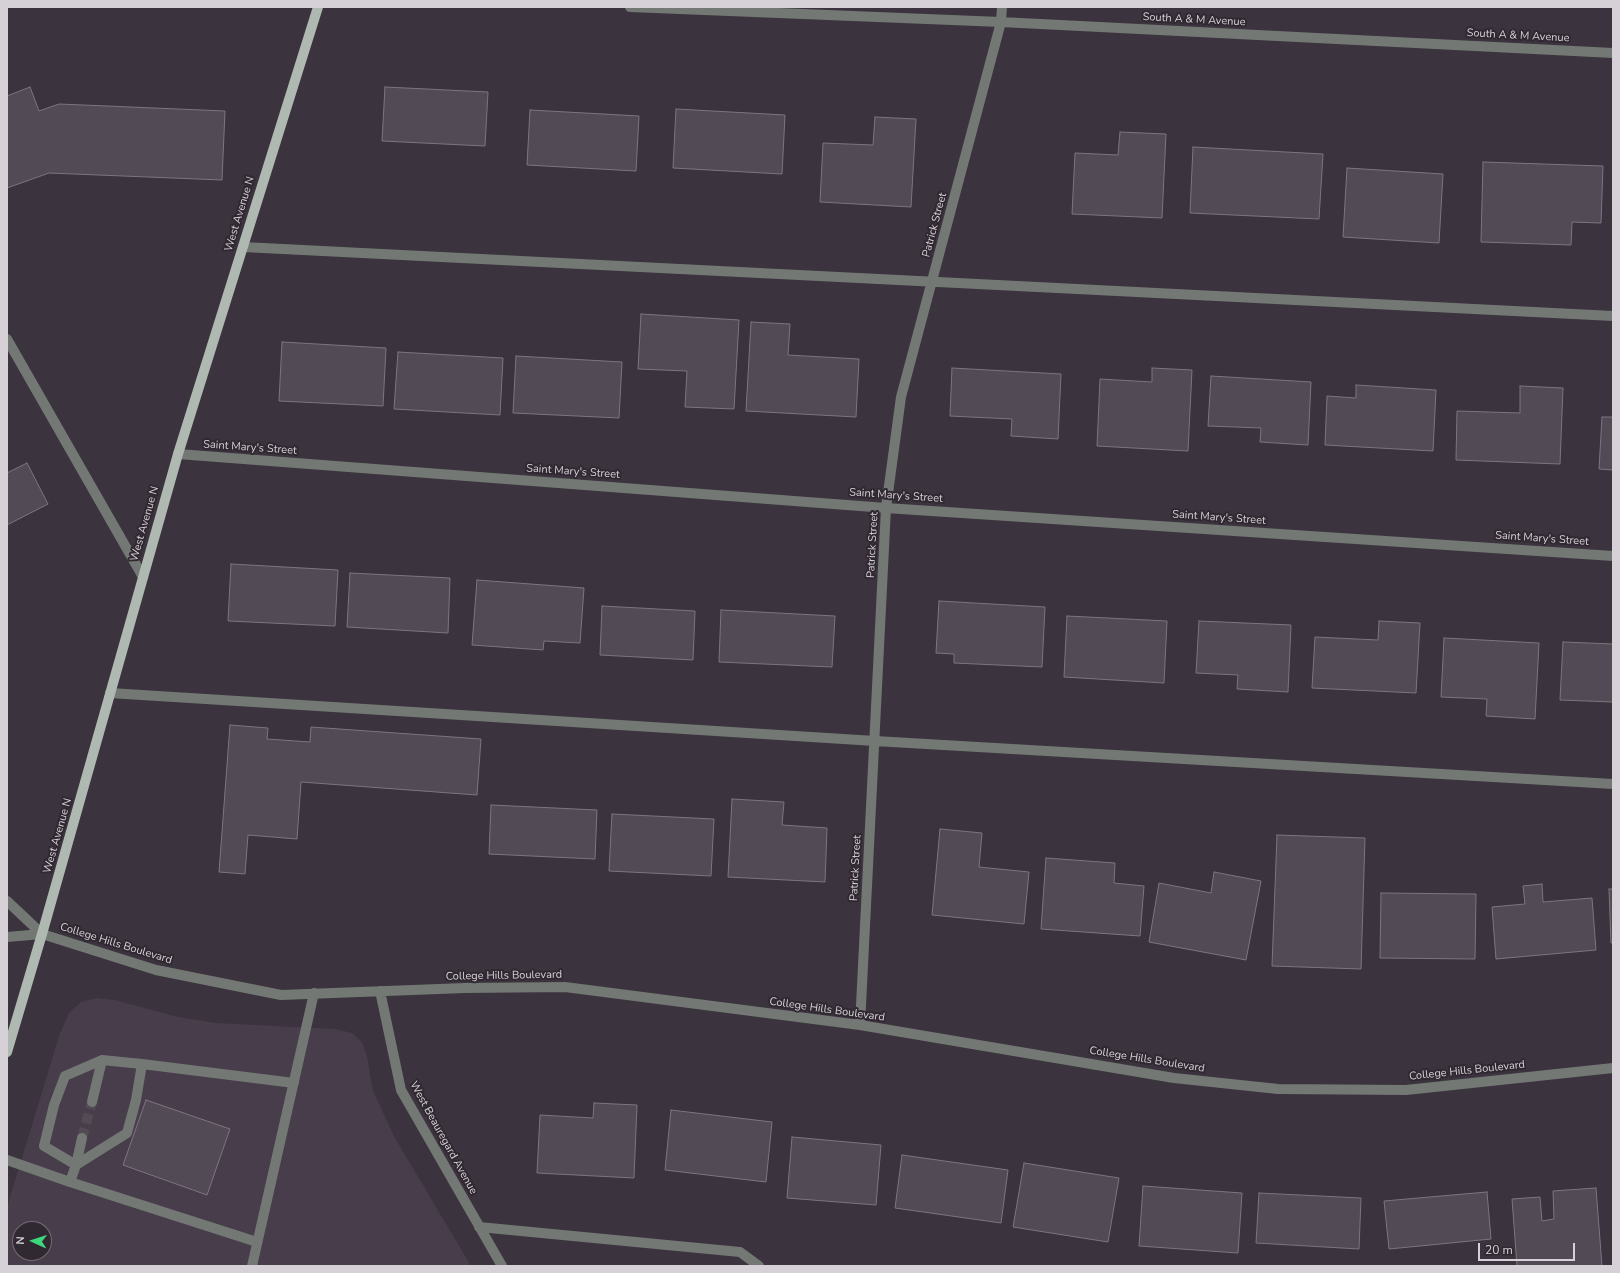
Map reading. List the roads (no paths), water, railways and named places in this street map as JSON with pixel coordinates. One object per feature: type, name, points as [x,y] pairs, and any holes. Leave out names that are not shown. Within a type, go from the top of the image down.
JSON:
[{"type":"main road","name":"West Avenue N","points":[[7,1052],[42,934],[178,454],[318,7]]},
{"type":"street","name":"South A & M Avenue","points":[[630,7],[1001,22],[1613,53]]},
{"type":"street","name":"Patrick Street","points":[[860,1025],[886,508],[901,398],[1001,22],[1002,7]]},
{"type":"street","points":[[243,247],[1613,316]]},
{"type":"street","points":[[7,339],[143,577]]},
{"type":"street","name":"Saint Mary's Street","points":[[178,454],[886,508],[1613,556]]},
{"type":"street","points":[[110,693],[875,741],[1613,784]]},
{"type":"street","points":[[7,901],[42,934]]},
{"type":"street","points":[[7,937],[42,934]]},
{"type":"street","name":"College Hills Boulevard","points":[[42,934],[156,970],[281,995],[465,988],[565,987],[860,1025],[1174,1078],[1278,1090],[1406,1090],[1613,1068]]},
{"type":"street","name":"West Beauregard Avenue","points":[[380,991],[401,1090],[502,1266]]},
{"type":"street","points":[[252,1266],[314,993]]},
{"type":"street","points":[[76,1165],[44,1146],[54,1105],[65,1076],[102,1060],[294,1082]]},
{"type":"street","points":[[92,1102],[102,1060]]},
{"type":"street","points":[[76,1165],[127,1133],[136,1100],[142,1064]]},
{"type":"street","points":[[70,1182],[76,1165],[82,1138]]},
{"type":"street","points":[[7,1160],[70,1182],[257,1242]]},
{"type":"street","points":[[479,1227],[740,1252],[759,1266]]},
{"type":"tunnel","points":[[82,1138],[92,1102]]}]
